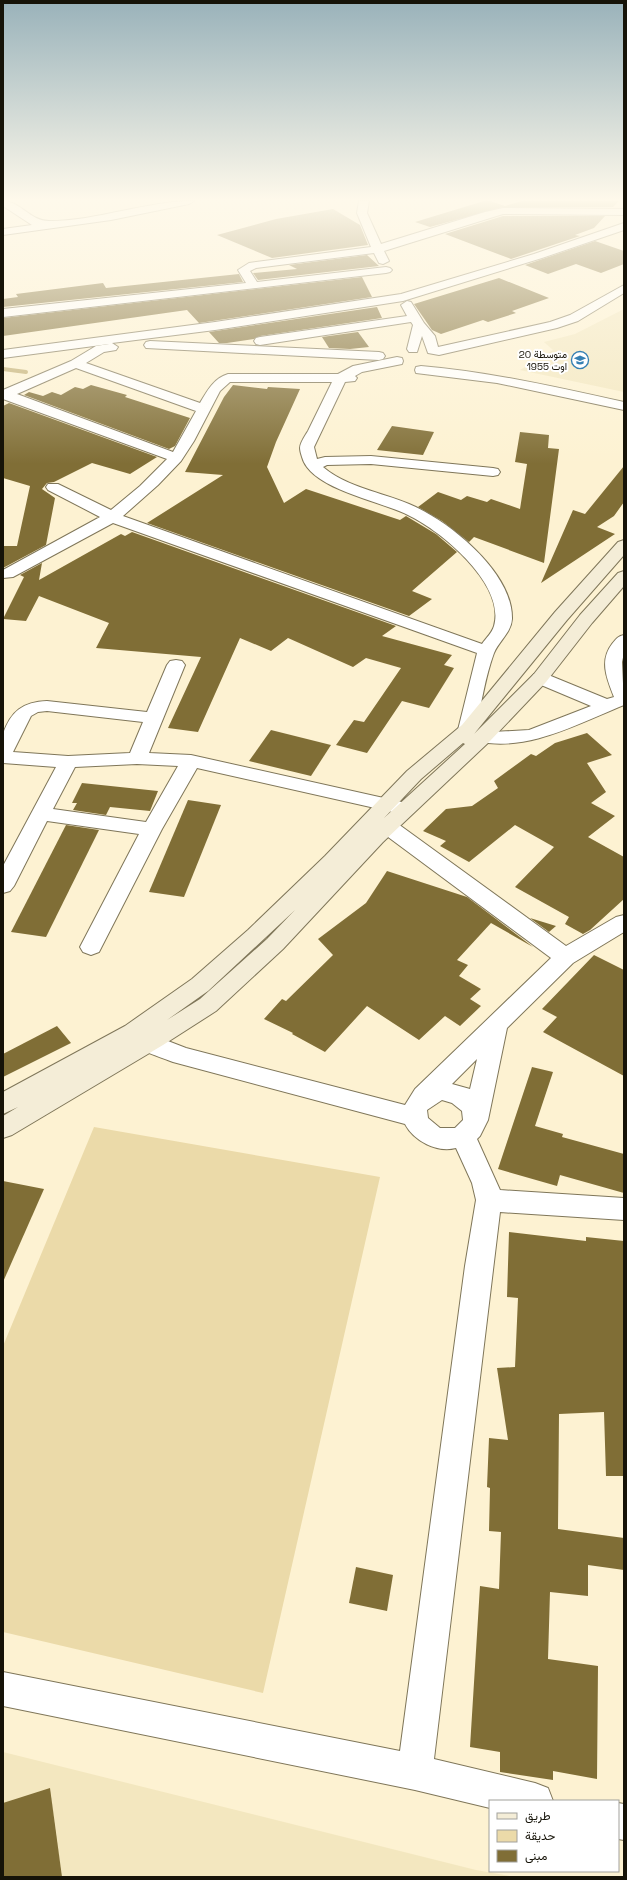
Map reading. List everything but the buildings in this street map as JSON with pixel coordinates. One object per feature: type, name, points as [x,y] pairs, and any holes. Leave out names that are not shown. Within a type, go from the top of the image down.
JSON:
[{"type":"main road","points":[[475,733],[560,616],[624,545]]},
{"type":"main road","points":[[3,1128],[140,1037],[200,985],[332,861],[396,806],[475,733],[540,678],[586,619],[624,576]]},
{"type":"main road","points":[[3,1104],[140,1037],[155,1039],[214,1000],[275,944],[387,826],[396,806]]},
{"type":"street","points":[[3,313],[229,289]]},
{"type":"street","points":[[398,289],[417,321],[448,362],[438,368],[421,370]]},
{"type":"street","points":[[3,354],[99,345],[403,298],[433,289]]},
{"type":"street","points":[[441,353],[560,330],[581,323],[621,291]]},
{"type":"street","points":[[218,347],[417,321]]},
{"type":"street","points":[[413,349],[417,321]]},
{"type":"street","points":[[4,395],[76,364],[99,345],[111,347],[152,345],[218,347],[397,359],[404,367],[421,370],[452,372],[488,378],[624,406]]},
{"type":"street","points":[[7,574],[112,517],[128,505],[176,458],[205,409],[218,383],[228,378],[347,376],[397,359],[400,354],[413,349],[441,353],[464,361],[624,397]]},
{"type":"street","points":[[76,364],[205,409]]},
{"type":"street","points":[[311,462],[347,376]]},
{"type":"street","points":[[4,395],[176,458]]},
{"type":"street","points":[[311,462],[372,460],[493,472]]},
{"type":"street","points":[[311,462],[322,473],[339,482],[405,507],[430,520],[454,537],[484,570],[498,593],[503,612],[501,631],[486,652],[475,733],[502,738],[532,735],[619,702]]},
{"type":"street","points":[[53,487],[112,517],[443,635],[486,652]]},
{"type":"street","points":[[619,702],[613,672],[613,655],[624,640]]},
{"type":"street","points":[[137,758],[176,665]]},
{"type":"street","points":[[540,678],[619,702]]},
{"type":"street","points":[[3,753],[24,713],[34,707],[47,706],[154,718]]},
{"type":"street","points":[[3,757],[68,762],[137,758],[191,761],[396,806]]},
{"type":"street","points":[[91,947],[152,829],[191,761]]},
{"type":"street","points":[[3,886],[68,762]]},
{"type":"street","points":[[42,814],[152,829]]},
{"type":"street","points":[[387,826],[565,957]]},
{"type":"street","points":[[420,1107],[496,1026],[565,957],[614,934],[624,922]]},
{"type":"street","points":[[415,1772],[479,1266],[489,1200],[469,1125],[496,1026]]},
{"type":"street","points":[[140,1037],[181,1056],[420,1107]]},
{"type":"street","points":[[442,1091],[461,1095],[474,1107],[469,1125],[448,1139],[433,1136],[424,1131],[420,1107],[432,1092],[442,1091]]},
{"type":"street","points":[[489,1200],[624,1209]]},
{"type":"street","points":[[3,1689],[415,1772],[531,1800]]},
{"type":"shaded area","name":"متوسطة 20 اوت 1955","points":[[624,309],[624,392],[520,370],[553,350],[544,342],[575,334]]},
{"type":"shaded area","points":[[3,1752],[476,1870],[515,1877],[3,1877]]},
{"type":"green space","points":[[94,1127],[380,1177],[263,1693],[3,1632],[3,1346]]},
{"type":"waterway","points":[[3,369],[26,372]]},
{"type":"place","name":"متوسطة 20 اوت 1955","points":[[580,360]]}]
